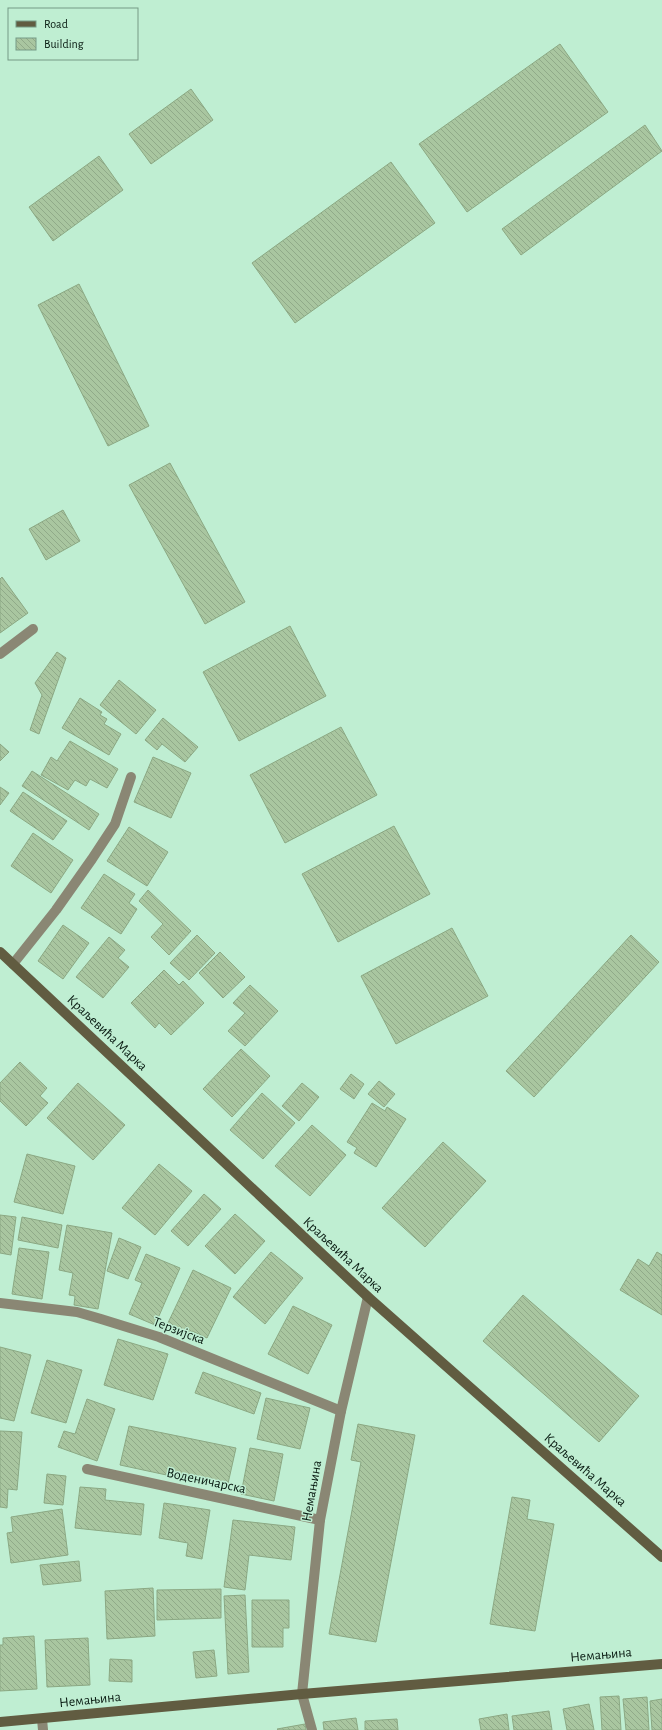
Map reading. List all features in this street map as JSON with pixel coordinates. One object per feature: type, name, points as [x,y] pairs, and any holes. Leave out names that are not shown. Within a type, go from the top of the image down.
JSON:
[{"type":"main road","name":"Краљевића Марка","points":[[0,952],[368,1297],[662,1557]]},
{"type":"main road","name":"Немањина","points":[[0,1722],[302,1694],[662,1664]]},
{"type":"street","points":[[0,654],[33,629]]},
{"type":"street","points":[[13,964],[74,885],[115,824],[131,777]]},
{"type":"street","name":"Немањина","points":[[302,1694],[320,1520],[342,1411],[368,1297]]},
{"type":"street","name":"Терзијска","points":[[0,1303],[77,1312],[159,1337],[342,1411]]},
{"type":"street","name":"Воденичарска","points":[[87,1469],[320,1520]]},
{"type":"street","points":[[302,1694],[312,1730]]},
{"type":"street","points":[[42,1719],[43,1730]]},
{"type":"building","points":[[560,44],[608,112],[467,212],[419,144]]},
{"type":"building","points":[[191,89],[213,120],[151,164],[129,134]]},
{"type":"building","points":[[645,125],[662,151],[521,255],[502,229]]},
{"type":"building","points":[[99,156],[123,190],[53,241],[29,207]]},
{"type":"building","points":[[391,162],[435,223],[295,323],[252,263]]},
{"type":"building","points":[[79,284],[149,426],[108,446],[38,305]]},
{"type":"building","points":[[170,463],[245,602],[205,624],[129,485]]},
{"type":"building","points":[[63,510],[80,541],[46,560],[29,529]]},
{"type":"building","points":[[2,577],[28,613],[0,633],[0,579]]},
{"type":"building","points":[[290,626],[326,696],[239,741],[203,672]]},
{"type":"building","points":[[57,652],[66,658],[39,734],[30,730],[42,695],[35,683]]},
{"type":"building","points":[[119,680],[156,710],[136,734],[100,705]]},
{"type":"building","points":[[80,698],[102,712],[100,715],[107,719],[104,724],[121,734],[109,755],[62,728]]},
{"type":"building","points":[[163,718],[198,747],[185,762],[162,744],[157,750],[145,740]]},
{"type":"building","points":[[341,727],[377,795],[285,843],[250,775]]},
{"type":"building","points":[[70,741],[118,769],[107,788],[90,779],[86,786],[75,780],[68,790],[41,775],[51,757],[57,761]]},
{"type":"building","points":[[0,744],[9,752],[0,761]]},
{"type":"building","points":[[153,757],[191,773],[171,818],[134,802]]},
{"type":"building","points":[[32,771],[99,814],[89,830],[22,786]]},
{"type":"building","points":[[0,787],[9,793],[0,805]]},
{"type":"building","points":[[23,792],[67,821],[53,840],[10,811]]},
{"type":"building","points":[[394,826],[430,894],[338,942],[302,874]]},
{"type":"building","points":[[129,827],[168,852],[147,886],[107,861]]},
{"type":"building","points":[[33,833],[73,860],[51,893],[11,866]]},
{"type":"building","points":[[104,874],[135,894],[129,903],[137,909],[121,934],[81,908]]},
{"type":"building","points":[[148,890],[191,931],[169,955],[151,937],[163,924],[139,901]]},
{"type":"building","points":[[63,925],[89,943],[63,979],[38,961]]},
{"type":"building","points":[[452,928],[488,996],[396,1044],[361,976]]},
{"type":"building","points":[[197,935],[215,953],[189,980],[170,963]]},
{"type":"building","points":[[631,935],[659,962],[534,1097],[506,1071]]},
{"type":"building","points":[[109,937],[125,950],[118,958],[129,967],[103,998],[76,977]]},
{"type":"building","points":[[220,952],[245,977],[223,998],[199,973]]},
{"type":"building","points":[[164,970],[179,985],[183,981],[204,1003],[171,1035],[159,1023],[155,1028],[131,1003]]},
{"type":"building","points":[[250,985],[278,1011],[245,1046],[228,1031],[245,1013],[233,1003]]},
{"type":"building","points":[[241,1049],[270,1076],[232,1117],[203,1089]]},
{"type":"building","points":[[20,1062],[47,1088],[40,1096],[48,1103],[26,1126],[0,1101],[0,1083]]},
{"type":"building","points":[[351,1074],[364,1084],[354,1099],[340,1089]]},
{"type":"building","points":[[379,1081],[395,1094],[384,1107],[368,1094]]},
{"type":"building","points":[[78,1083],[125,1125],[93,1160],[47,1118]]},
{"type":"building","points":[[302,1083],[319,1097],[299,1121],[282,1106]]},
{"type":"building","points":[[262,1093],[295,1123],[263,1159],[230,1130]]},
{"type":"building","points":[[372,1103],[385,1111],[387,1107],[406,1119],[376,1167],[354,1153],[357,1148],[347,1142]]},
{"type":"building","points":[[312,1125],[346,1155],[310,1196],[275,1166]]},
{"type":"building","points":[[443,1142],[486,1181],[425,1247],[382,1208]]},
{"type":"building","points":[[27,1154],[75,1166],[63,1214],[14,1202]]},
{"type":"building","points":[[159,1164],[192,1191],[155,1235],[122,1208]]},
{"type":"building","points":[[204,1194],[221,1209],[188,1246],[171,1231]]},
{"type":"building","points":[[235,1214],[265,1241],[235,1274],[205,1246]]},
{"type":"building","points":[[0,1215],[16,1217],[11,1255],[0,1253]]},
{"type":"building","points":[[22,1217],[62,1225],[58,1248],[18,1240]]},
{"type":"building","points":[[67,1225],[112,1233],[98,1309],[74,1305],[75,1296],[69,1295],[73,1273],[59,1270]]},
{"type":"building","points":[[119,1238],[141,1247],[128,1279],[107,1271]]},
{"type":"building","points":[[19,1248],[49,1252],[42,1299],[12,1294]]},
{"type":"building","points":[[271,1252],[303,1278],[265,1324],[233,1297]]},
{"type":"building","points":[[657,1252],[662,1255],[662,1315],[620,1290],[638,1259],[649,1266]]},
{"type":"building","points":[[146,1254],[180,1268],[155,1325],[129,1314],[142,1283],[135,1280]]},
{"type":"building","points":[[193,1270],[231,1288],[207,1338],[192,1331],[190,1336],[167,1325]]},
{"type":"building","points":[[523,1295],[639,1396],[599,1442],[483,1341]]},
{"type":"building","points":[[293,1306],[332,1325],[308,1374],[268,1354]]},
{"type":"building","points":[[118,1339],[168,1354],[153,1400],[104,1385]]},
{"type":"building","points":[[0,1347],[31,1355],[14,1421],[0,1418]]},
{"type":"building","points":[[47,1360],[82,1370],[66,1423],[31,1413]]},
{"type":"building","points":[[203,1372],[261,1393],[254,1414],[195,1393]]},
{"type":"building","points":[[266,1398],[310,1408],[300,1449],[257,1439]]},
{"type":"building","points":[[87,1399],[115,1409],[97,1461],[58,1447],[64,1431],[75,1434]]},
{"type":"building","points":[[358,1424],[415,1435],[376,1642],[329,1634],[361,1462],[351,1460]]},
{"type":"building","points":[[129,1426],[236,1448],[227,1488],[120,1465]]},
{"type":"building","points":[[0,1431],[22,1432],[17,1490],[8,1489],[7,1508],[0,1507]]},
{"type":"building","points":[[250,1448],[283,1454],[274,1501],[241,1494]]},
{"type":"building","points":[[47,1474],[66,1476],[63,1505],[44,1503]]},
{"type":"building","points":[[80,1487],[106,1489],[105,1500],[144,1504],[141,1535],[75,1528]]},
{"type":"building","points":[[512,1497],[530,1500],[527,1519],[554,1524],[535,1631],[490,1624]]},
{"type":"building","points":[[164,1503],[210,1510],[202,1559],[186,1556],[188,1543],[159,1538]]},
{"type":"building","points":[[62,1509],[68,1555],[11,1563],[7,1533],[13,1532],[11,1517]]},
{"type":"building","points":[[233,1520],[295,1527],[291,1560],[249,1555],[245,1590],[224,1587]]},
{"type":"building","points":[[79,1561],[81,1581],[43,1585],[40,1565]]},
{"type":"building","points":[[153,1588],[155,1636],[107,1639],[105,1591]]},
{"type":"building","points":[[221,1589],[221,1618],[157,1620],[157,1590]]},
{"type":"building","points":[[245,1595],[249,1672],[228,1674],[224,1596]]},
{"type":"building","points":[[252,1600],[289,1600],[289,1628],[283,1628],[283,1647],[252,1647]]},
{"type":"building","points":[[34,1636],[37,1689],[0,1691],[0,1645],[3,1645],[3,1638]]},
{"type":"building","points":[[88,1638],[90,1685],[47,1687],[45,1640]]},
{"type":"building","points":[[214,1650],[217,1676],[196,1678],[193,1652]]},
{"type":"building","points":[[110,1659],[132,1660],[132,1682],[109,1681]]},
{"type":"building","points":[[619,1696],[621,1730],[602,1730],[600,1697]]},
{"type":"building","points":[[647,1697],[649,1730],[626,1730],[623,1699]]},
{"type":"building","points":[[662,1699],[662,1730],[652,1730],[650,1701]]},
{"type":"building","points":[[589,1704],[594,1730],[567,1730],[563,1709]]},
{"type":"building","points":[[549,1711],[552,1730],[514,1730],[512,1716]]},
{"type":"building","points":[[507,1714],[509,1730],[481,1730],[479,1719]]},
{"type":"building","points":[[356,1718],[358,1730],[324,1730],[323,1722]]},
{"type":"building","points":[[397,1719],[398,1730],[365,1730],[365,1721]]},
{"type":"building","points":[[305,1724],[306,1730],[277,1729]]}]
